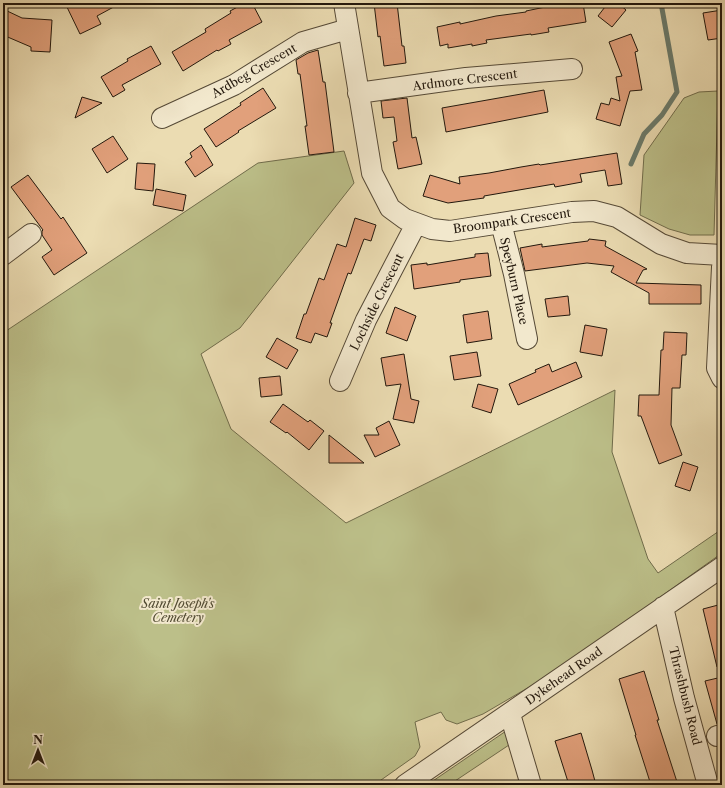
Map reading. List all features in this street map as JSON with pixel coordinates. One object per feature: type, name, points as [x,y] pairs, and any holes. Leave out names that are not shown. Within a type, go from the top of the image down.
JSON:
[{"type":"street","name":"Broompark Crescent","points":[[344,3],[372,173],[390,208],[404,219],[432,229],[450,231],[572,212],[594,211],[617,217],[661,244],[687,253],[722,255]]},
{"type":"street","name":"Ardbeg Crescent","points":[[162,118],[234,85],[303,42],[348,29]]},
{"type":"street","name":"Ardmore Crescent","points":[[358,93],[466,78],[572,69]]},
{"type":"street","name":"Speyburn Place","points":[[501,223],[514,274],[527,338]]},
{"type":"street","name":"Lochside Crescent","points":[[340,381],[366,320],[416,224]]},
{"type":"street","points":[[3,256],[31,234]]},
{"type":"street","points":[[722,267],[716,368],[722,378]]},
{"type":"street","name":"Dykehead Road","points":[[405,785],[722,567]]},
{"type":"street","name":"Thrashbush Road","points":[[663,607],[684,698],[708,785]]},
{"type":"street","points":[[510,714],[530,785]]},
{"type":"green space","points":[[718,91],[714,235],[690,235],[669,229],[640,215],[644,155],[684,98],[699,92]]},
{"type":"green space","name":"Saint Joseph's Cemetery","points":[[344,151],[354,183],[240,328],[201,354],[231,429],[346,523],[615,390],[612,452],[648,559],[658,573],[722,529],[722,553],[607,635],[531,686],[483,714],[457,724],[446,720],[441,712],[415,722],[420,747],[415,756],[374,785],[3,785],[3,333],[258,163]]},
{"type":"green space","points":[[506,731],[512,743],[449,785],[427,785]]},
{"type":"building","points":[[65,3],[121,3],[97,16],[101,24],[80,34]]},
{"type":"building","points":[[245,3],[252,3],[262,22],[229,40],[231,44],[218,51],[217,50],[183,71],[172,52],[206,32],[205,29],[231,13],[230,11]]},
{"type":"building","points":[[374,3],[397,3],[402,46],[404,46],[406,63],[384,66],[380,36],[378,37]]},
{"type":"building","points":[[555,3],[583,3],[586,22],[548,28],[549,32],[486,40],[487,43],[472,46],[472,44],[448,48],[448,44],[440,46],[437,27],[526,12],[555,5]]},
{"type":"building","points":[[608,3],[618,3],[626,10],[612,27],[598,16]]},
{"type":"building","points":[[3,9],[22,18],[52,20],[50,52],[31,51],[31,47],[3,35]]},
{"type":"building","points":[[722,10],[722,38],[708,40],[703,13]]},
{"type":"building","points":[[631,34],[638,51],[635,52],[642,90],[630,91],[620,126],[596,119],[601,103],[609,105],[611,98],[620,101],[616,77],[622,76],[609,42]]},
{"type":"building","points":[[151,46],[161,64],[122,85],[125,90],[113,97],[101,77],[128,61],[127,59]]},
{"type":"building","points":[[318,50],[323,82],[325,82],[334,152],[309,155],[305,126],[307,126],[300,74],[298,74],[296,60],[308,53]]},
{"type":"building","points":[[263,88],[276,108],[238,131],[239,132],[216,147],[204,129],[241,105],[240,103]]},
{"type":"building","points":[[544,90],[548,112],[446,132],[442,108]]},
{"type":"building","points":[[82,97],[102,103],[75,118]]},
{"type":"building","points":[[407,98],[412,138],[416,137],[422,164],[398,169],[393,142],[397,141],[394,117],[383,118],[381,101]]},
{"type":"building","points":[[113,136],[128,159],[107,173],[92,149]]},
{"type":"building","points":[[201,145],[213,165],[195,177],[185,162],[192,157],[190,153]]},
{"type":"building","points":[[617,153],[622,184],[608,186],[605,170],[580,174],[582,182],[555,187],[554,184],[484,196],[484,198],[448,203],[423,196],[430,175],[460,184],[459,177]]},
{"type":"building","points":[[137,163],[155,164],[153,191],[135,189]]},
{"type":"building","points":[[28,175],[61,219],[63,217],[87,253],[54,275],[42,257],[52,250],[42,235],[43,230],[11,187]]},
{"type":"building","points":[[156,189],[186,195],[183,211],[153,205]]},
{"type":"building","points":[[355,218],[376,225],[371,241],[364,239],[351,274],[348,273],[330,323],[332,323],[327,337],[315,333],[311,343],[296,338],[319,278],[324,280],[337,244],[346,247]]},
{"type":"building","points":[[589,239],[606,241],[605,246],[647,269],[643,270],[636,283],[701,285],[701,304],[649,304],[649,293],[611,272],[614,266],[587,263],[525,271],[520,248],[542,244],[542,247],[588,241]]},
{"type":"building","points":[[488,253],[491,276],[460,280],[460,282],[414,289],[411,265],[427,263],[427,265],[475,257],[475,254]]},
{"type":"building","points":[[568,296],[570,315],[548,317],[545,299]]},
{"type":"building","points":[[395,307],[416,316],[407,341],[386,333]]},
{"type":"building","points":[[488,311],[492,339],[467,343],[463,315]]},
{"type":"building","points":[[585,325],[607,329],[602,356],[580,352]]},
{"type":"building","points":[[664,332],[687,333],[686,355],[682,355],[680,388],[672,388],[671,425],[682,455],[659,464],[641,416],[638,416],[639,395],[659,395],[661,350],[663,350]]},
{"type":"building","points":[[277,338],[298,350],[287,369],[266,357]]},
{"type":"building","points":[[477,352],[481,376],[454,380],[450,356]]},
{"type":"building","points":[[404,354],[411,399],[419,401],[414,423],[393,419],[401,384],[386,386],[381,358]]},
{"type":"building","points":[[576,362],[582,377],[518,405],[509,384],[536,372],[535,370],[549,364],[552,372]]},
{"type":"building","points":[[280,376],[282,395],[261,397],[259,378]]},
{"type":"building","points":[[478,384],[498,389],[491,413],[472,407]]},
{"type":"building","points":[[283,404],[308,422],[310,420],[324,431],[309,450],[287,432],[286,433],[270,422]]},
{"type":"building","points":[[389,421],[400,445],[375,457],[364,435],[379,435],[376,428]]},
{"type":"building","points":[[329,435],[364,463],[329,463]]},
{"type":"building","points":[[683,462],[698,467],[690,491],[675,486]]},
{"type":"building","points":[[722,604],[722,666],[717,667],[703,609]]},
{"type":"building","points":[[644,671],[659,720],[657,720],[678,785],[651,785],[635,735],[619,679]]},
{"type":"building","points":[[722,677],[722,724],[717,724],[705,681]]},
{"type":"building","points":[[581,733],[596,785],[569,785],[555,741]]},
{"type":"waterway","points":[[631,164],[644,134],[662,115],[677,92],[661,3]]}]
